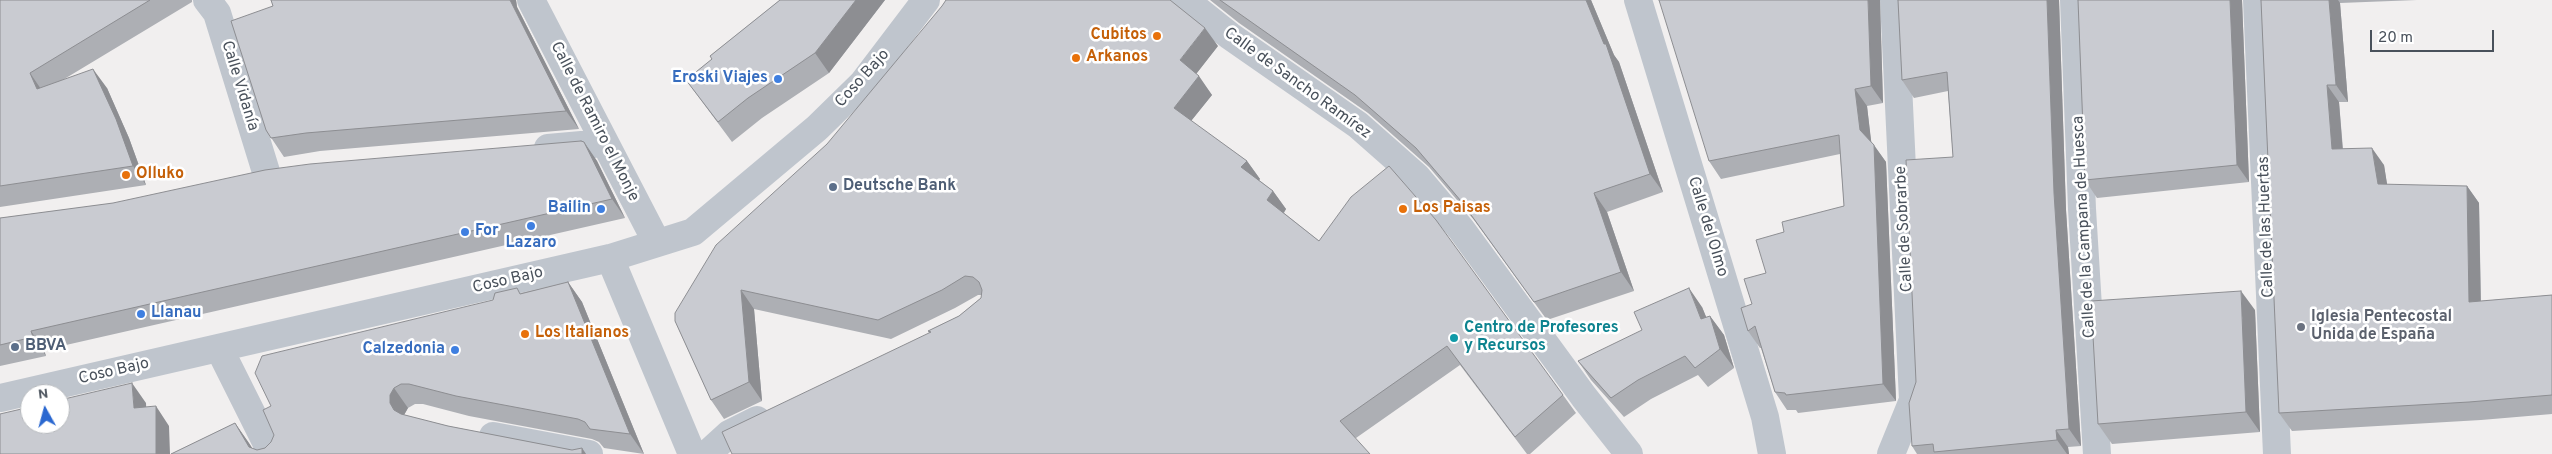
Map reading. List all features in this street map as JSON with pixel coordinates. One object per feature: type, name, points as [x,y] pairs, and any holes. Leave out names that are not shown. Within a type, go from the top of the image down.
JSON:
[{"type":"street","name":"Calle Vidanía","points":[[207,0],[217,13],[267,175]]},
{"type":"street","name":"Calle de Ramiro el Monje","points":[[531,0],[657,243]]},
{"type":"street","name":"Coso Bajo","points":[[0,398],[610,258],[693,232],[817,128],[863,83],[926,0]]},
{"type":"street","name":"Calle de Sancho Ramírez","points":[[1184,0],[1230,36],[1358,125],[1417,177],[1461,228],[1584,397],[1629,454]]},
{"type":"street","name":"Calle del Olmo","points":[[1638,0],[1765,417],[1772,454]]},
{"type":"street","name":"Calle de Sobrarbe","points":[[1891,454],[1913,400],[1894,0]]},
{"type":"street","name":"Calle de la Campana de Huesca","points":[[2074,0],[2082,209],[2097,454]]},
{"type":"street","name":"Calle de las Huertas","points":[[2257,0],[2277,454]]},
{"type":"street","points":[[526,150],[604,143]]},
{"type":"street","points":[[239,181],[294,171]]},
{"type":"street","points":[[610,258],[692,454]]},
{"type":"street","points":[[219,348],[272,454]]},
{"type":"street","points":[[707,454],[729,434],[783,408]]},
{"type":"street","points":[[466,431],[589,454]]},
{"type":"building","points":[[0,0],[150,0],[30,73],[37,89],[93,69],[116,119],[133,166],[0,186]]},
{"type":"building","points":[[271,0],[510,0],[566,111],[306,133],[271,138],[266,130],[231,21],[273,6]]},
{"type":"building","points":[[780,0],[856,0],[815,53],[748,98],[718,122],[686,80],[712,59],[710,56]]},
{"type":"building","points":[[946,0],[1170,0],[1205,28],[1180,60],[1199,76],[1174,108],[1247,161],[1241,167],[1273,191],[1267,200],[1319,241],[1351,197],[1389,166],[1436,220],[1563,395],[1515,437],[1447,346],[1340,421],[1370,454],[732,454],[722,432],[931,332],[928,331],[959,316],[981,298],[982,290],[979,282],[973,277],[965,276],[942,290],[878,320],[741,290],[749,382],[711,400],[675,321],[675,313],[716,245],[827,144]]},
{"type":"building","points":[[1220,0],[1586,0],[1604,44],[1606,44],[1650,174],[1594,193],[1621,272],[1534,302],[1461,201],[1416,148],[1355,95]]},
{"type":"building","points":[[1659,0],[1868,0],[1871,86],[1855,89],[1860,130],[1874,145],[1883,384],[1786,395],[1785,393],[1775,392],[1755,326],[1748,331],[1741,308],[1752,304],[1744,279],[1766,273],[1756,240],[1784,232],[1782,222],[1844,206],[1839,135],[1709,161]]},
{"type":"building","points":[[1898,0],[2047,0],[2054,193],[2069,429],[2056,430],[2057,440],[1934,452],[1933,444],[1912,446],[1909,403],[1916,382],[1906,160],[1953,157],[1947,72],[1902,80]]},
{"type":"building","points":[[2078,0],[2230,0],[2237,165],[2085,180]]},
{"type":"building","points":[[2261,0],[2329,0],[2336,85],[2327,85],[2332,149],[2372,148],[2378,184],[2467,186],[2469,302],[2552,295],[2552,395],[2469,402],[2279,413]]},
{"type":"building","points":[[584,142],[612,199],[31,331],[33,337],[0,345],[0,218],[113,203],[265,170],[310,164]]},
{"type":"building","points":[[568,282],[630,434],[590,429],[585,422],[578,419],[456,396],[409,384],[401,384],[394,388],[390,395],[390,403],[394,410],[401,414],[448,426],[572,450],[582,448],[582,454],[171,454],[235,423],[249,447],[257,450],[265,448],[271,442],[274,435],[263,410],[271,406],[255,373],[262,356],[493,300],[495,293],[517,288],[520,294]]},
{"type":"building","points":[[1689,288],[1701,319],[1710,316],[1720,349],[1695,368],[1685,356],[1638,380],[1611,398],[1578,361],[1642,330],[1634,312]]},
{"type":"building","points":[[2241,291],[2246,412],[2098,424],[2091,301]]},
{"type":"building","points":[[132,383],[134,408],[156,406],[156,454],[0,454],[0,414],[20,409],[20,434],[70,434],[70,398]]},
{"type":"place","name":"Cubitos","points":[[1157,36]]},
{"type":"place","name":"Arkanos","points":[[1076,58]]},
{"type":"place","name":"Eroski Viajes","points":[[778,79]]},
{"type":"place","name":"Olluko","points":[[126,175]]},
{"type":"place","name":"Deutsche Bank","points":[[833,187]]},
{"type":"place","name":"Bailin","points":[[601,209]]},
{"type":"place","name":"Los Paisas","points":[[1403,209]]},
{"type":"place","name":"Lazaro","points":[[531,226]]},
{"type":"place","name":"For","points":[[465,232]]},
{"type":"place","name":"Llanau","points":[[141,314]]},
{"type":"place","name":"Iglesia Pentecostal Unida de España","points":[[2301,327]]},
{"type":"place","name":"Los Italianos","points":[[525,334]]},
{"type":"place","name":"Centro de Profesores y Recursos","points":[[1454,338]]},
{"type":"place","name":"BBVA","points":[[15,347]]},
{"type":"place","name":"Calzedonia","points":[[455,350]]}]
